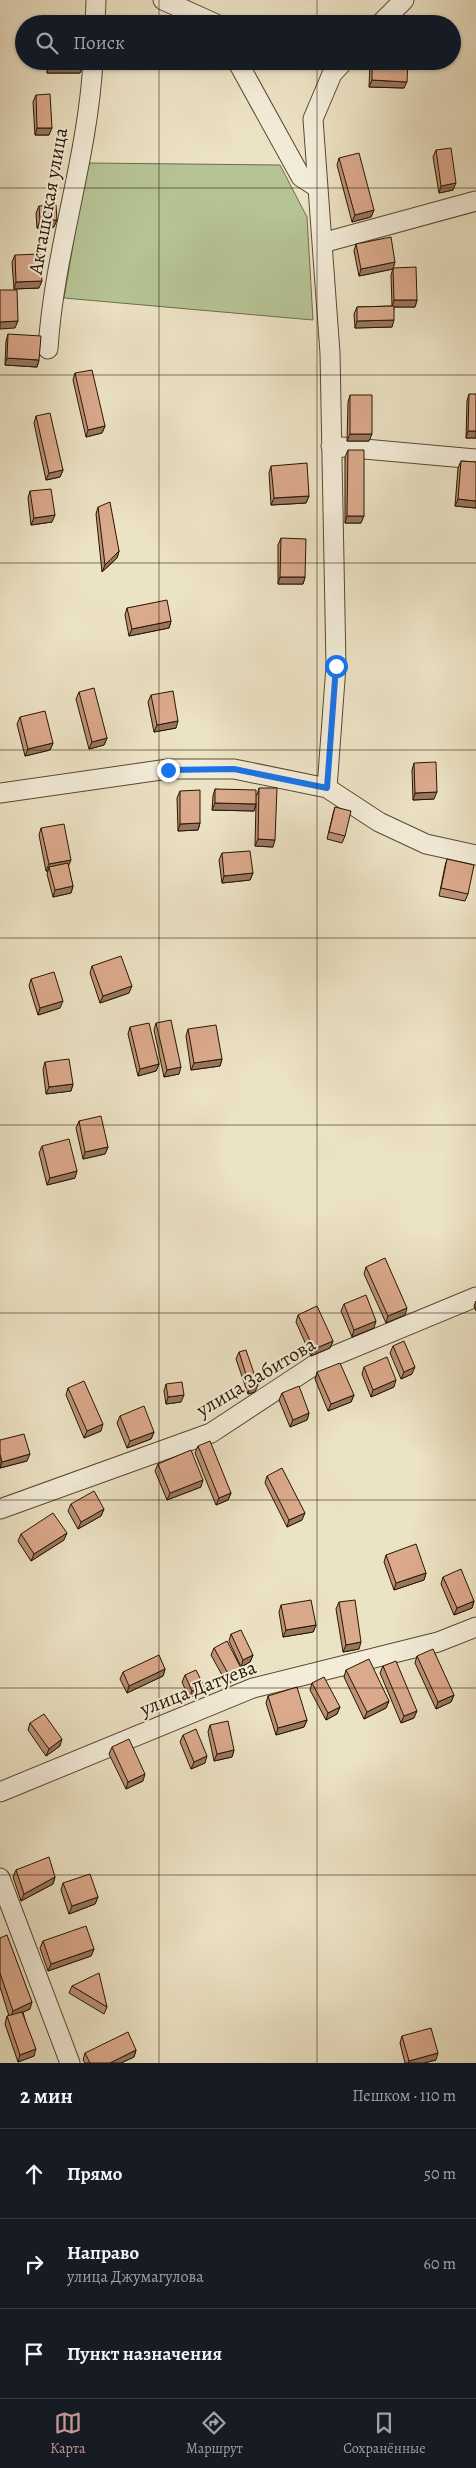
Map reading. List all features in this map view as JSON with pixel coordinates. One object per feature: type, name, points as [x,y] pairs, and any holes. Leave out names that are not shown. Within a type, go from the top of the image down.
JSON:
[{"type":"street","points":[[95,15],[96,0]]},
{"type":"street","points":[[163,0],[196,15]]},
{"type":"street","points":[[389,15],[404,0]]},
{"type":"street","name":"Акташская улица","points":[[48,350],[50,318],[82,146],[92,70]]},
{"type":"street","points":[[242,70],[300,177],[318,188]]},
{"type":"street","points":[[327,788],[336,666],[330,353],[313,119],[332,74],[336,70]]},
{"type":"street","points":[[322,243],[476,201]]},
{"type":"street","points":[[331,446],[476,459]]},
{"type":"street","points":[[0,793],[168,770],[234,769],[327,788],[380,822],[426,844],[476,855]]},
{"type":"street","name":"улица Забитова","points":[[0,1509],[211,1433],[320,1362],[476,1297]]},
{"type":"street","name":"улица Датуева","points":[[0,1792],[253,1688],[429,1645],[476,1627]]},
{"type":"street","points":[[0,1878],[70,2063]]},
{"type":"green space","points":[[87,163],[280,165],[307,217],[313,320],[64,298]]},
{"type":"building","points":[[372,70],[408,70],[407,82],[372,80]]},
{"type":"building","points":[[50,94],[52,128],[37,128],[36,95]]},
{"type":"building","points":[[451,148],[456,183],[441,186],[436,150]]},
{"type":"building","points":[[359,153],[374,210],[355,215],[339,158]]},
{"type":"building","points":[[56,205],[57,220],[40,221],[39,206]]},
{"type":"building","points":[[391,237],[395,262],[361,269],[356,244]]},
{"type":"building","points":[[40,254],[42,281],[16,282],[15,255]]},
{"type":"building","points":[[416,267],[417,300],[394,300],[393,268]]},
{"type":"building","points":[[0,290],[17,290],[18,321],[0,322]]},
{"type":"building","points":[[394,306],[394,320],[357,321],[357,307]]},
{"type":"building","points":[[8,334],[41,336],[39,360],[7,358]]},
{"type":"building","points":[[92,370],[105,426],[88,430],[75,373]]},
{"type":"building","points":[[469,394],[476,394],[476,431],[468,431]]},
{"type":"building","points":[[350,395],[372,395],[372,434],[350,434]]},
{"type":"building","points":[[50,413],[63,470],[49,473],[36,416]]},
{"type":"building","points":[[348,450],[364,450],[364,516],[347,516]]},
{"type":"building","points":[[461,461],[476,462],[476,501],[458,499]]},
{"type":"building","points":[[307,463],[309,496],[274,498],[271,466]]},
{"type":"building","points":[[51,489],[55,515],[34,518],[30,491]]},
{"type":"building","points":[[110,502],[119,551],[105,565],[98,507]]},
{"type":"building","points":[[281,538],[306,539],[305,577],[280,577]]},
{"type":"building","points":[[167,600],[171,621],[132,629],[127,608]]},
{"type":"building","points":[[94,688],[107,738],[92,742],[79,692]]},
{"type":"building","points":[[173,691],[178,721],[157,725],[151,695]]},
{"type":"building","points":[[45,711],[53,743],[28,749],[20,717]]},
{"type":"building","points":[[436,762],[437,792],[415,793],[414,763]]},
{"type":"building","points":[[259,788],[277,788],[275,840],[258,839]]},
{"type":"building","points":[[215,789],[256,790],[256,804],[215,803]]},
{"type":"building","points":[[200,790],[200,823],[180,824],[180,791]]},
{"type":"building","points":[[335,807],[351,811],[345,836],[329,832]]},
{"type":"building","points":[[64,824],[71,860],[49,864],[41,828]]},
{"type":"building","points":[[250,851],[253,873],[224,876],[222,853]]},
{"type":"building","points":[[447,859],[474,865],[468,894],[441,888]]},
{"type":"building","points":[[68,863],[73,886],[55,890],[49,867]]},
{"type":"building","points":[[121,956],[132,986],[103,996],[92,966]]},
{"type":"building","points":[[54,972],[63,1001],[40,1008],[31,979]]},
{"type":"building","points":[[171,1020],[181,1067],[167,1070],[156,1023]]},
{"type":"building","points":[[149,1023],[159,1064],[140,1069],[130,1027]]},
{"type":"building","points":[[216,1025],[222,1059],[194,1063],[188,1029]]},
{"type":"building","points":[[69,1059],[73,1084],[49,1087],[45,1062]]},
{"type":"building","points":[[101,1116],[108,1147],[85,1152],[79,1121]]},
{"type":"building","points":[[69,1139],[77,1171],[50,1178],[42,1146]]},
{"type":"building","points":[[385,1258],[407,1308],[388,1316],[366,1267]]},
{"type":"building","points":[[366,1295],[376,1321],[354,1330],[344,1304]]},
{"type":"building","points":[[317,1306],[333,1341],[314,1349],[298,1315]]},
{"type":"building","points":[[404,1341],[415,1367],[404,1372],[393,1346]]},
{"type":"building","points":[[246,1350],[258,1385],[250,1387],[239,1352]]},
{"type":"building","points":[[387,1357],[396,1380],[373,1390],[364,1367]]},
{"type":"building","points":[[340,1363],[354,1395],[331,1404],[317,1372]]},
{"type":"building","points":[[84,1381],[103,1424],[87,1431],[68,1388]]},
{"type":"building","points":[[182,1382],[184,1395],[168,1397],[166,1384]]},
{"type":"building","points":[[299,1386],[309,1413],[293,1420],[282,1393]]},
{"type":"building","points":[[144,1406],[154,1432],[130,1441],[120,1416]]},
{"type":"building","points":[[24,1434],[30,1454],[2,1462],[0,1440]]},
{"type":"building","points":[[210,1441],[231,1493],[219,1498],[198,1446]]},
{"type":"building","points":[[191,1450],[203,1480],[170,1493],[158,1464]]},
{"type":"building","points":[[282,1468],[305,1513],[289,1520],[267,1476]]},
{"type":"building","points":[[94,1491],[104,1509],[81,1522],[71,1504]]},
{"type":"building","points":[[53,1513],[67,1533],[34,1554],[21,1534]]},
{"type":"building","points":[[416,1544],[426,1573],[396,1583],[386,1555]]},
{"type":"building","points":[[461,1569],[474,1601],[457,1608],[443,1577]]},
{"type":"building","points":[[311,1600],[316,1625],[286,1630],[281,1605]]},
{"type":"building","points":[[355,1600],[361,1642],[346,1645],[339,1602]]},
{"type":"building","points":[[241,1630],[253,1655],[243,1660],[231,1634]]},
{"type":"building","points":[[227,1641],[242,1670],[230,1677],[214,1648]]},
{"type":"building","points":[[433,1649],[454,1695],[438,1702],[417,1656]]},
{"type":"building","points":[[159,1655],[165,1669],[129,1686],[123,1672]]},
{"type":"building","points":[[369,1659],[389,1701],[367,1712],[346,1670]]},
{"type":"building","points":[[396,1661],[417,1711],[404,1716],[383,1666]]},
{"type":"building","points":[[196,1670],[204,1686],[192,1691],[185,1675]]},
{"type":"building","points":[[324,1677],[340,1707],[328,1713],[312,1683]]},
{"type":"building","points":[[297,1687],[307,1720],[278,1728],[268,1696]]},
{"type":"building","points":[[44,1714],[62,1739],[49,1749],[30,1723]]},
{"type":"building","points":[[228,1721],[234,1750],[217,1754],[210,1725]]},
{"type":"building","points":[[196,1729],[207,1756],[194,1762],[183,1735]]},
{"type":"building","points":[[129,1739],[145,1774],[128,1782],[112,1747]]},
{"type":"building","points":[[49,1857],[55,1877],[24,1894],[16,1870]]},
{"type":"building","points":[[90,1874],[98,1897],[72,1906],[63,1883]]},
{"type":"building","points":[[86,1926],[94,1949],[51,1964],[43,1941]]},
{"type":"building","points":[[7,1935],[32,2002],[13,2011],[0,1973],[0,1938]]},
{"type":"building","points":[[99,1973],[107,2007],[72,1986]]},
{"type":"building","points":[[22,2012],[36,2049],[20,2055],[7,2016]]},
{"type":"building","points":[[431,2028],[438,2053],[409,2061],[402,2036]]},
{"type":"building","points":[[128,2032],[136,2050],[110,2063],[90,2063],[85,2053]]},
{"type":"route","points":[[168,770],[234,769],[327,788],[336,666]]}]
